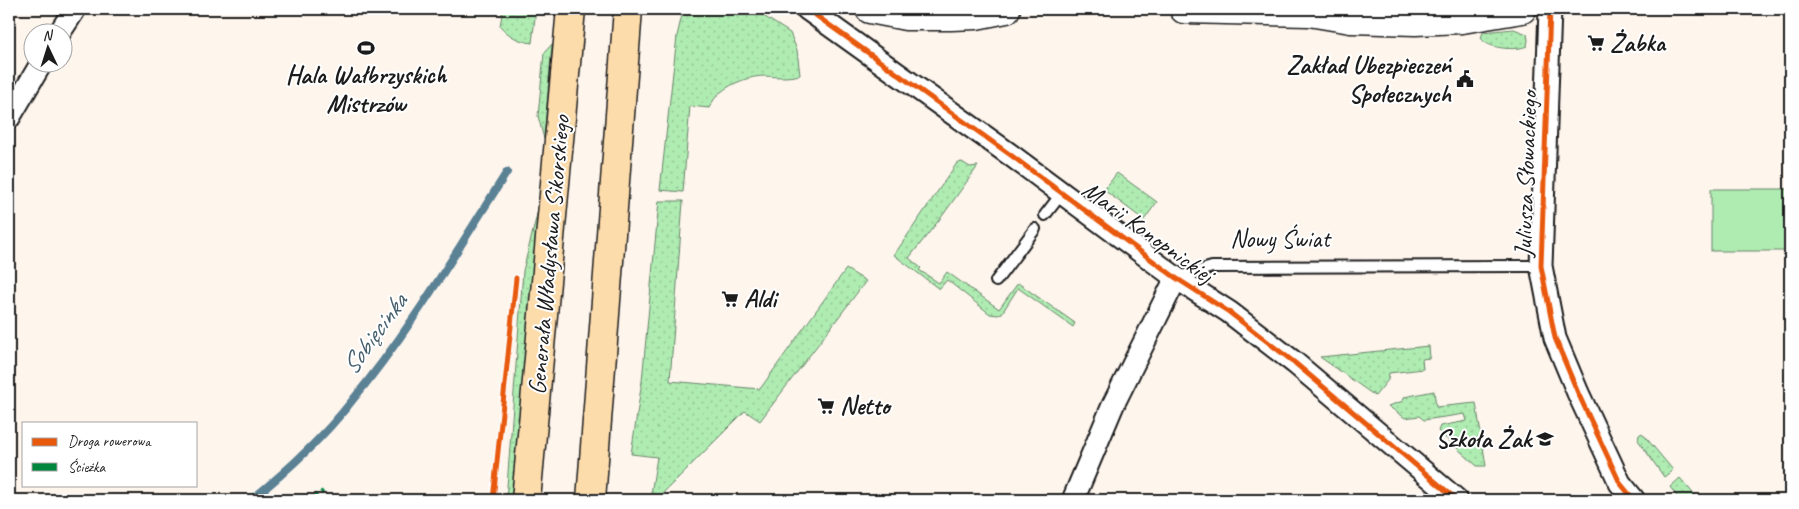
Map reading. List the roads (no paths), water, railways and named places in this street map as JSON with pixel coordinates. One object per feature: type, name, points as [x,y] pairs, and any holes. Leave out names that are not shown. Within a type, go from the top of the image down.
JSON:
[{"type":"main road","name":"Generała Władysława Sikorskiego","points":[[526,500],[571,9]]},
{"type":"main road","points":[[591,500],[628,9]]},
{"type":"street","points":[[67,22],[75,9]]},
{"type":"street","name":"Marii Konopnickiej","points":[[807,9],[1062,193],[1176,278],[1228,312],[1295,363],[1457,500]]},
{"type":"street","points":[[870,9],[906,16],[976,15],[1006,9]]},
{"type":"street","points":[[1184,9],[1317,10],[1351,19],[1415,21],[1462,19],[1522,9]]},
{"type":"street","name":"Juliusza Słowackiego","points":[[1550,9],[1541,266],[1555,338],[1578,393],[1620,483],[1634,500]]},
{"type":"street","points":[[9,118],[36,72]]},
{"type":"street","points":[[1072,500],[1113,405],[1176,278]]},
{"type":"lane","points":[[1045,215],[1062,193]]},
{"type":"lane","points":[[996,281],[1035,229]]},
{"type":"lane","name":"Nowy Świat","points":[[1176,278],[1212,267],[1541,266]]},
{"type":"waterway","name":"Sobięcinka","points":[[251,500],[316,442],[373,375],[413,319],[507,172]]},
{"type":"place","name":"Żabka","points":[[1596,43]]},
{"type":"place","name":"Hala Wałbrzyskich Mistrzów","points":[[366,48]]},
{"type":"place","name":"Zakład Ubezpieczeń Społecznych","points":[[1465,79]]},
{"type":"place","name":"Aldi","points":[[730,299]]},
{"type":"place","name":"Netto","points":[[826,406]]},
{"type":"place","name":"Szkoła Żak","points":[[1545,439]]}]
